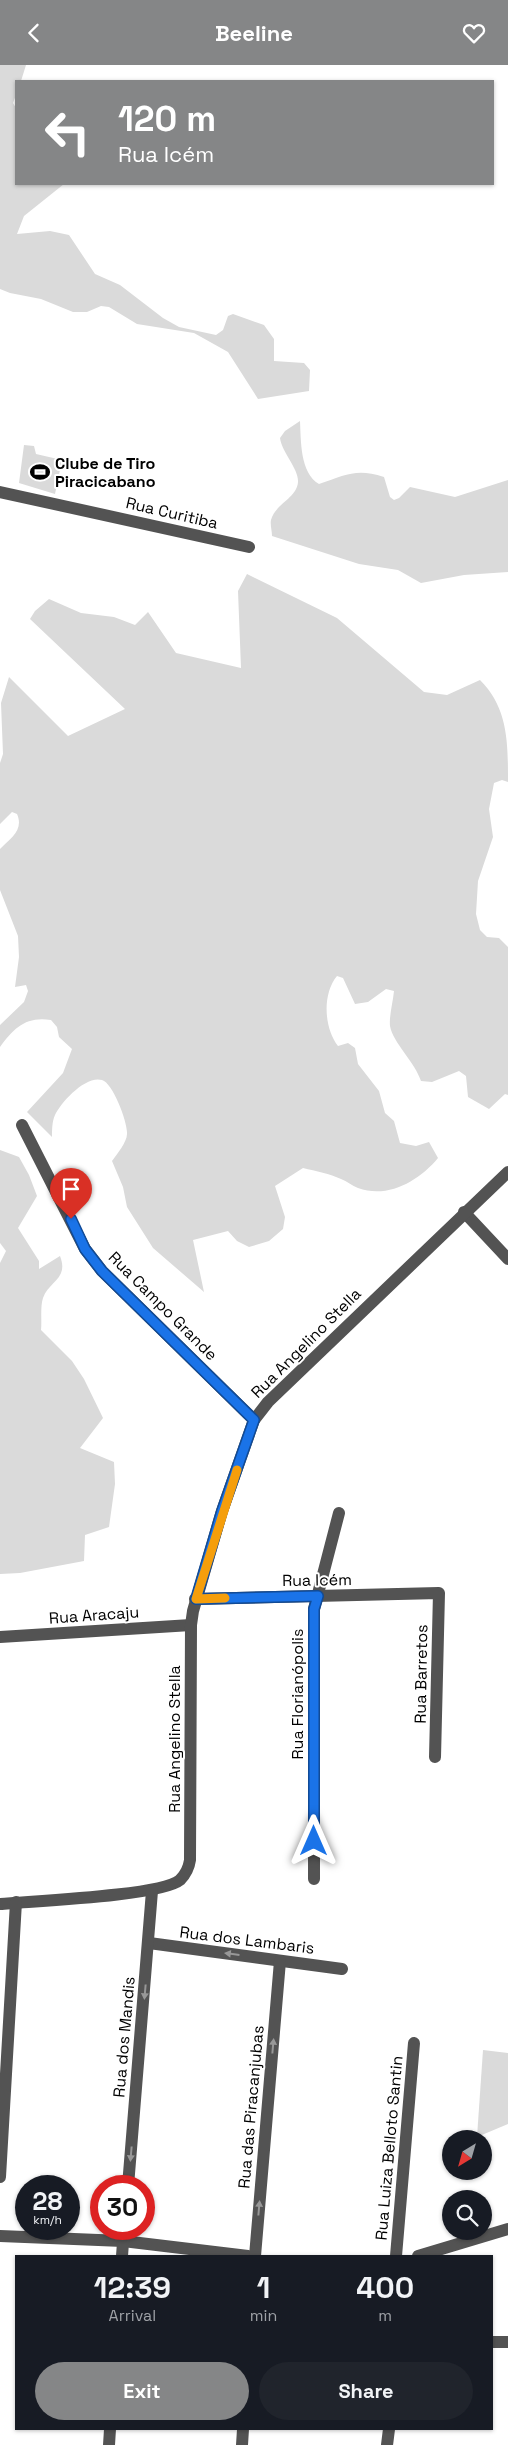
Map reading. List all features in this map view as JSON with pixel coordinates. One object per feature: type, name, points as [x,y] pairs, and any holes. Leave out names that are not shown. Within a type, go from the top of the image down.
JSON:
[{"type":"street","name":"Rua Curitiba","points":[[0,492],[249,547]]},
{"type":"street","name":"Rua Campo Grande","points":[[22,1125],[85,1249],[102,1271],[254,1420]]},
{"type":"street","name":"Rua Angelino Stella","points":[[0,1904],[152,1891],[179,1881],[190,1860],[191,1625],[196,1599],[222,1511],[254,1420],[268,1401],[508,1172]]},
{"type":"street","points":[[464,1212],[508,1259]]},
{"type":"street","name":"Rua Florianópolis","points":[[314,1879],[314,1609],[339,1513]]},
{"type":"street","name":"Rua Icém","points":[[196,1599],[439,1593]]},
{"type":"street","name":"Rua Barretos","points":[[435,1757],[439,1593]]},
{"type":"street","name":"Rua Aracaju","points":[[0,1637],[191,1625]]},
{"type":"street","name":"Rua dos Mandis","points":[[129,2175],[152,1891]]},
{"type":"street","points":[[0,2177],[16,1902]]},
{"type":"street","name":"Rua dos Lambaris","points":[[149,1943],[342,1969]]},
{"type":"street","name":"Rua das Piracanjubas","points":[[255,2255],[280,1961]]},
{"type":"street","name":"Rua Luiza Belloto Santin","points":[[396,2255],[414,2043]]},
{"type":"street","points":[[421,2255],[508,2229]]},
{"type":"street","points":[[0,2237],[90,2236]]},
{"type":"street","points":[[122,2255],[124,2240]]},
{"type":"street","points":[[154,2240],[242,2255]]},
{"type":"street","points":[[493,2342],[508,2342]]},
{"type":"street","points":[[108,2445],[110,2430]]},
{"type":"street","points":[[242,2445],[243,2430]]},
{"type":"street","points":[[387,2445],[388,2430]]},
{"type":"shaded area","points":[[0,65],[26,65],[21,80],[15,80],[15,98],[13,103],[15,106],[15,185],[63,185],[24,216],[17,234],[50,231],[69,235],[95,274],[120,285],[163,318],[179,327],[216,335],[223,330],[228,316],[233,314],[264,325],[274,339],[274,361],[304,363],[310,370],[309,391],[258,399],[228,352],[194,333],[137,324],[109,307],[101,306],[87,312],[73,312],[41,299],[10,293],[0,289]]},
{"type":"shaded area","points":[[300,421],[301,447],[305,465],[313,479],[319,484],[344,475],[358,473],[374,474],[384,477],[390,497],[394,500],[399,498],[410,487],[455,497],[508,480],[508,572],[464,575],[421,583],[398,570],[359,564],[272,536],[271,522],[273,514],[294,492],[298,482],[296,472],[281,444],[280,438],[285,431]]},
{"type":"shaded area","name":"Clube de Tiro Piracicabano","points":[[24,445],[34,446],[36,454],[62,460],[55,494],[19,483]]},
{"type":"shaded area","points":[[247,574],[337,618],[424,692],[447,695],[480,680],[496,702],[507,740],[508,782],[502,780],[494,783],[489,809],[493,837],[478,881],[476,914],[480,930],[487,937],[499,938],[508,947],[508,1095],[505,1094],[489,1109],[468,1097],[466,1076],[459,1071],[432,1082],[421,1081],[395,1039],[390,1026],[394,991],[386,989],[368,1002],[355,1004],[343,978],[337,976],[332,983],[327,1001],[328,1021],[333,1039],[338,1046],[348,1043],[355,1048],[358,1064],[379,1091],[385,1113],[394,1121],[400,1143],[416,1146],[429,1142],[438,1158],[412,1181],[402,1186],[380,1191],[358,1188],[337,1177],[303,1168],[275,1186],[285,1217],[283,1229],[269,1241],[249,1247],[237,1241],[228,1231],[193,1240],[204,1292],[153,1248],[127,1207],[123,1187],[112,1161],[125,1141],[127,1129],[119,1104],[111,1088],[102,1080],[82,1085],[68,1097],[58,1110],[52,1126],[52,1137],[27,1112],[63,1073],[72,1049],[59,1037],[57,1027],[51,1020],[42,1019],[21,1025],[10,1034],[0,1047],[0,1025],[24,1002],[28,991],[26,985],[15,987],[19,957],[18,936],[0,890],[0,849],[12,837],[19,825],[17,814],[12,812],[0,824],[0,763],[3,754],[1,703],[9,677],[68,736],[125,709],[30,619],[35,611],[49,599],[81,613],[114,617],[135,625],[148,612],[176,653],[241,668],[238,591]]},
{"type":"shaded area","points":[[0,1150],[19,1157],[29,1175],[37,1196],[18,1228],[39,1261],[39,1269],[60,1256],[62,1270],[60,1275],[49,1287],[43,1298],[41,1330],[72,1361],[84,1379],[103,1418],[80,1448],[114,1462],[115,1484],[109,1527],[85,1535],[84,1561],[20,1573],[0,1574],[0,1263],[6,1251],[0,1243]]},
{"type":"shaded area","points":[[483,2050],[508,2053],[508,2124],[492,2131],[477,2130]]},
{"type":"slow traffic","points":[[225,1598],[196,1599],[199,1583],[237,1470]]},
{"type":"place","name":"Clube de Tiro Piracicabano","points":[[40,472]]},
{"type":"route","points":[[71,1219],[85,1249],[102,1271],[254,1420],[222,1511],[199,1583],[196,1599],[318,1596],[314,1609],[314,1841]]}]
